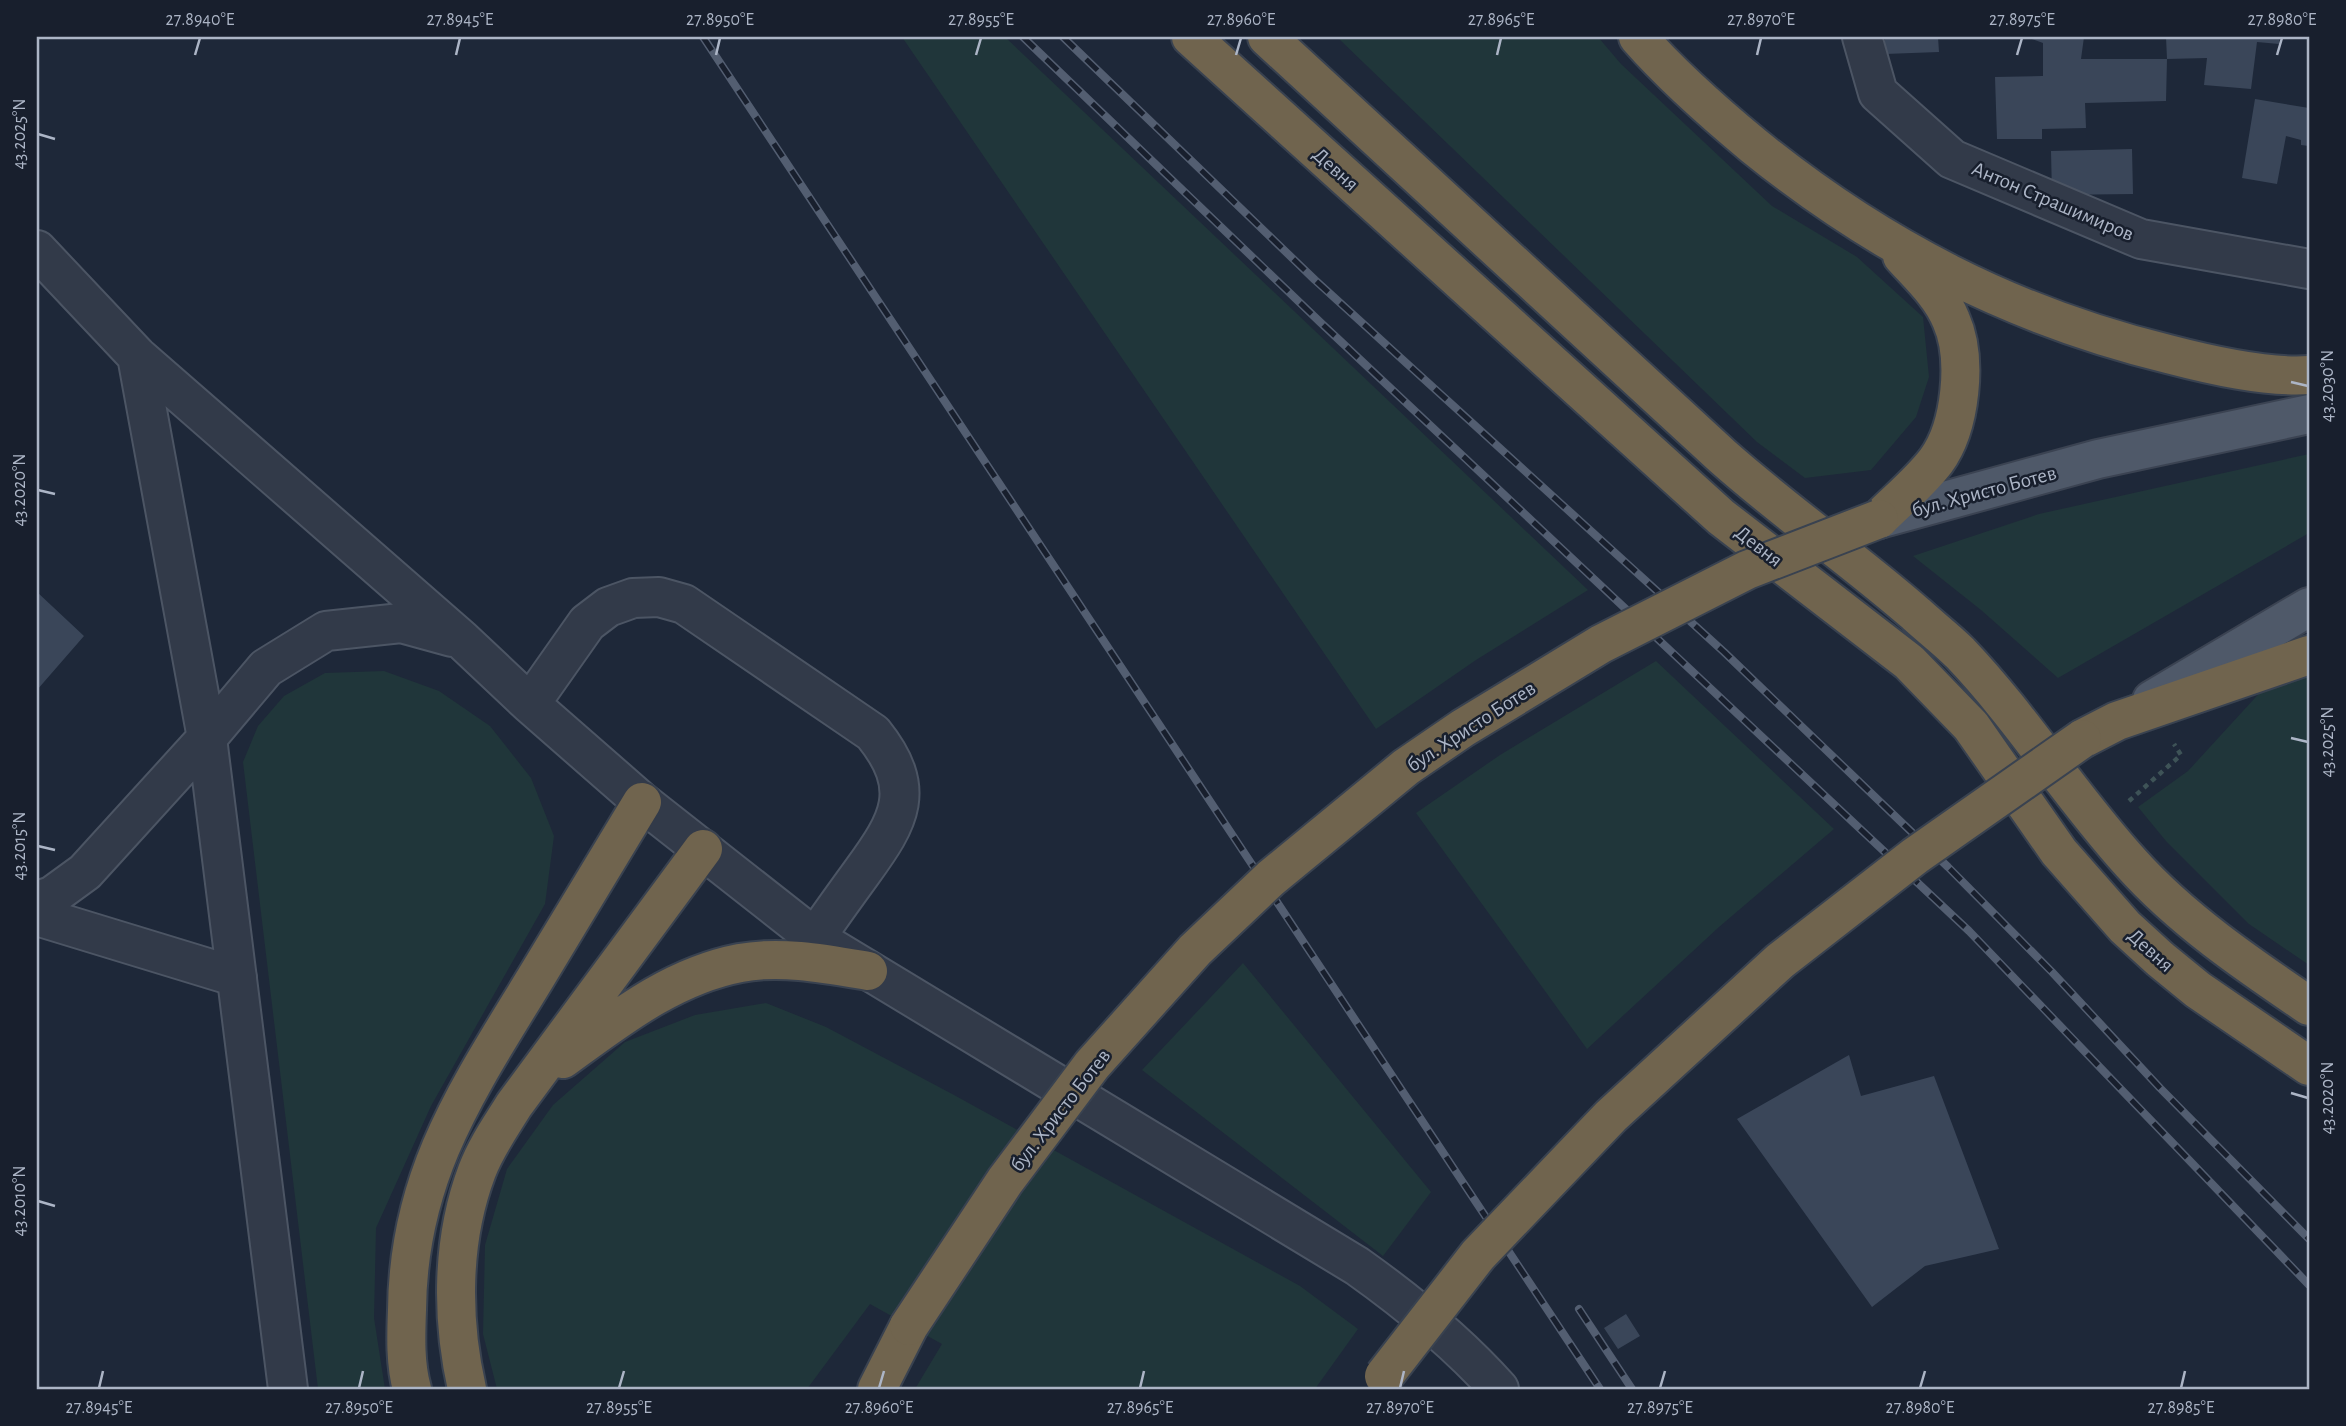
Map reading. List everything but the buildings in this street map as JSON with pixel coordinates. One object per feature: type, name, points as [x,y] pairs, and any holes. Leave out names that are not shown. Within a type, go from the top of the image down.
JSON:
[{"type":"highway","name":"Девня","points":[[1191,37],[1721,517],[1909,662],[1971,726],[2059,852],[2125,927],[2198,990],[2309,1066]]},
{"type":"highway","points":[[1267,37],[1742,474],[1887,589],[1958,651],[2133,865],[2198,925],[2309,1006]]},
{"type":"highway","points":[[1639,37],[1659,60],[1736,131],[1783,169],[1891,243],[2009,303],[2110,339],[2224,367],[2309,375]]},
{"type":"highway","points":[[1879,519],[1928,471],[1947,443],[1956,410],[1960,375],[1957,335],[1951,318],[1942,303],[1891,243]]},
{"type":"highway","name":"бул. Христо Ботев","points":[[864,1389],[892,1358],[1005,1181],[1093,1065],[1195,950],[1271,878],[1406,767],[1463,728],[1601,644],[1747,570],[1879,519]]},
{"type":"highway","points":[[1379,1383],[1487,1245],[1611,1116],[1770,970],[1914,856],[2082,738],[2117,721],[2309,655]]},
{"type":"highway","points":[[412,1389],[407,1353],[409,1266],[413,1235],[440,1145],[471,1083],[642,802]]},
{"type":"highway","points":[[467,1389],[456,1319],[456,1283],[466,1206],[478,1170],[497,1132],[533,1080],[703,849]]},
{"type":"highway","points":[[533,1080],[633,1009],[662,991],[704,973],[741,963],[781,961],[828,964],[868,971]]},
{"type":"main road","name":"бул. Христо Ботев","points":[[1879,519],[2098,459],[2309,414]]},
{"type":"main road","points":[[2117,721],[2309,607]]},
{"type":"street","name":"Антон Страшимиров","points":[[1862,37],[1878,93],[1952,159],[2141,239],[2309,269]]},
{"type":"street","points":[[37,250],[137,355],[461,639],[530,704],[642,802],[814,938],[1357,1266],[1419,1311],[1470,1357],[1499,1389]]},
{"type":"street","points":[[137,355],[207,738],[288,1389]]},
{"type":"street","points":[[530,704],[587,623],[608,607],[633,598],[659,597],[684,604],[873,733],[889,753],[898,776],[900,801],[894,825],[814,938]]},
{"type":"street","points":[[37,901],[52,896],[85,872],[207,738],[266,668],[326,631],[401,622],[461,639]]},
{"type":"street","points":[[37,916],[237,977]]},
{"type":"path","points":[[2100,827],[2180,755],[2153,709]]},
{"type":"green space","points":[[902,37],[1005,37],[1588,590],[1476,660],[1376,729]]},
{"type":"green space","points":[[1337,37],[1598,37],[1621,64],[1772,206],[1857,257],[1923,317],[1929,377],[1916,417],[1871,470],[1805,478],[1757,442]]},
{"type":"green space","points":[[2309,454],[2309,533],[2058,678],[1981,610],[1913,556],[2039,514]]},
{"type":"green space","points":[[1656,661],[1834,829],[1719,927],[1587,1049],[1416,813],[1500,755]]},
{"type":"green space","points":[[2309,669],[2309,965],[2249,924],[2166,841],[2138,807],[2188,771],[2265,687]]},
{"type":"green space","points":[[384,671],[439,691],[490,726],[531,778],[554,836],[545,904],[431,1106],[376,1228],[374,1318],[385,1389],[318,1389],[243,762],[258,726],[284,696],[325,673]]},
{"type":"green space","points":[[1243,963],[1431,1192],[1383,1256],[1142,1070]]},
{"type":"green space","points":[[766,1003],[826,1027],[954,1095],[1300,1286],[1358,1329],[1315,1389],[915,1389],[942,1344],[870,1304],[807,1389],[497,1389],[483,1334],[485,1245],[507,1169],[553,1105],[625,1042],[695,1015]]},
{"type":"railway","points":[[703,37],[1600,1389]]},
{"type":"railway","points":[[1023,37],[1320,322],[1969,931],[2309,1285]]},
{"type":"railway","points":[[1063,37],[1315,280],[1724,652],[1948,867],[2309,1239]]},
{"type":"railway","points":[[1579,1309],[1632,1389]]}]
